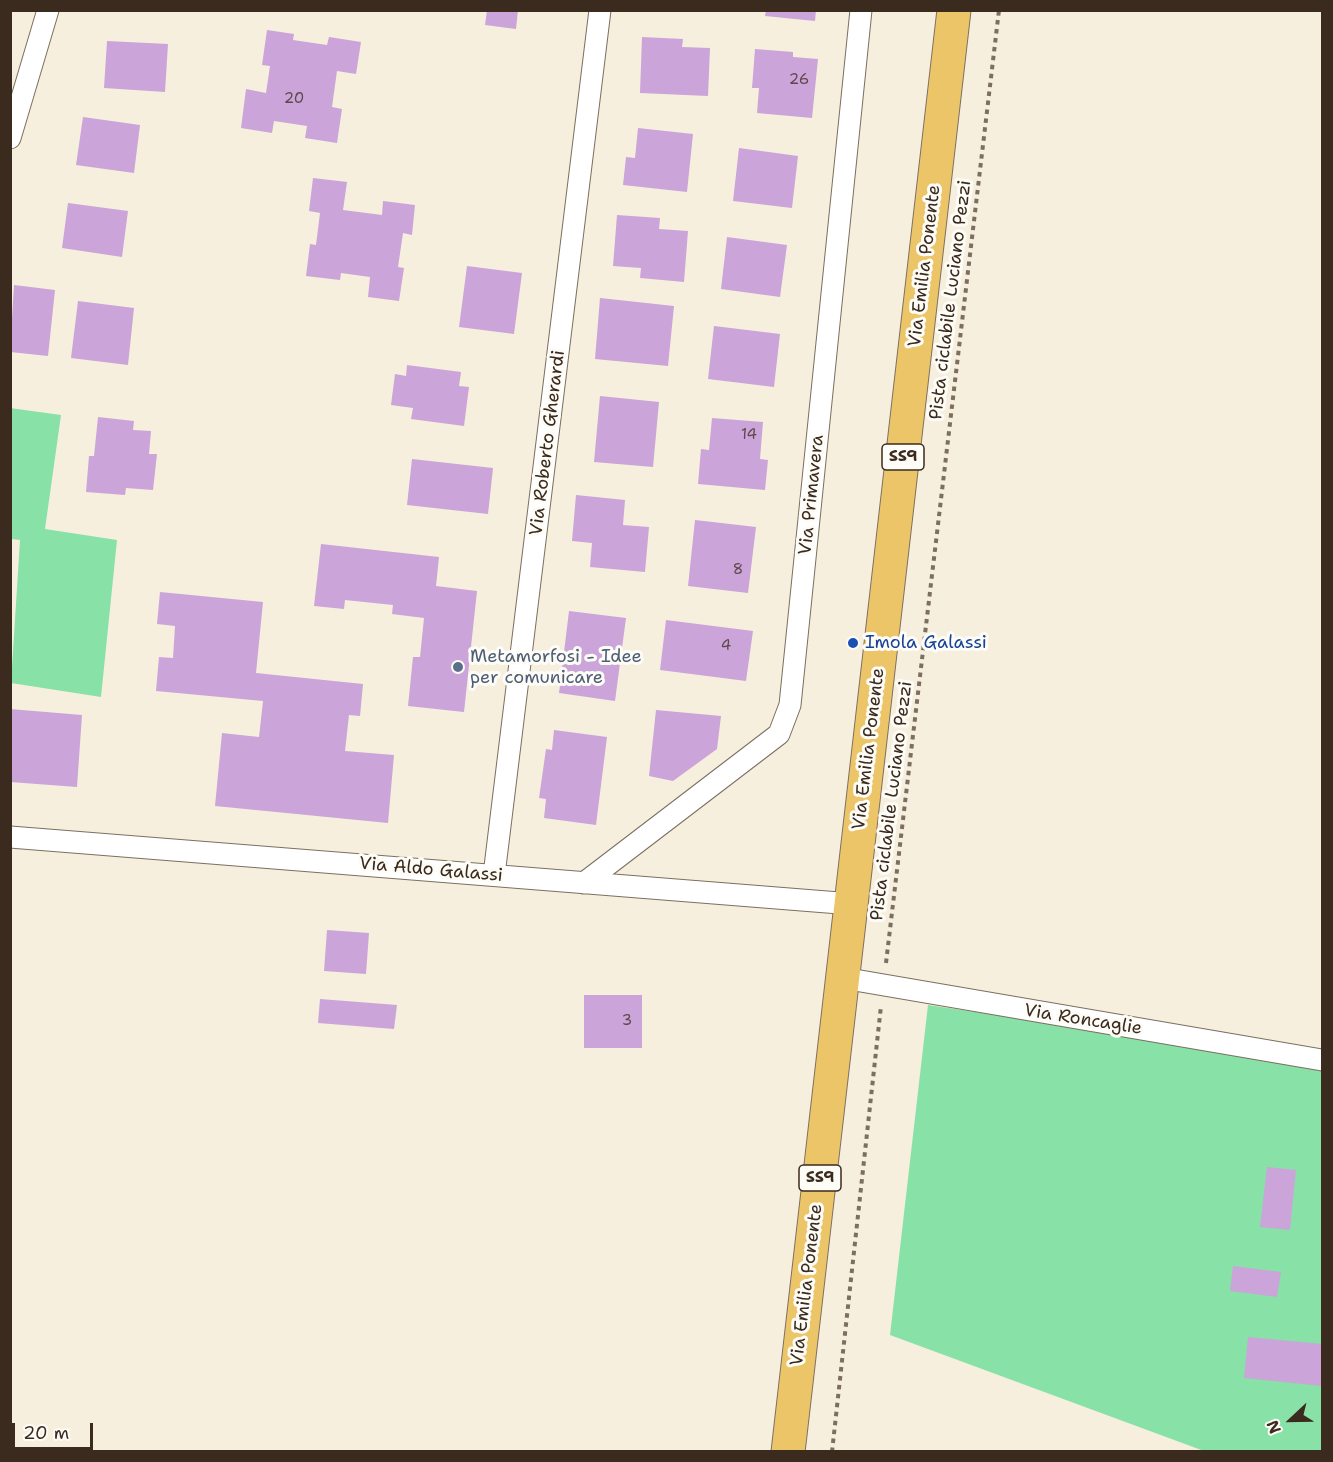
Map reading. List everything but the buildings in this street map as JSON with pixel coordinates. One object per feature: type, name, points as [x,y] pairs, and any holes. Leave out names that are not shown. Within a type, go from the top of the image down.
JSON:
[{"type":"main road","name":"Via Emilia Ponente","points":[[788,1452],[954,10]]},
{"type":"street","points":[[10,138],[48,10]]},
{"type":"street","name":"Via Roberto Gherardi","points":[[494,875],[600,10]]},
{"type":"street","name":"Via Primavera","points":[[584,883],[779,734],[790,705],[861,10]]},
{"type":"street","name":"Via Aldo Galassi","points":[[10,837],[852,904]]},
{"type":"street","name":"Via Roncaglie","points":[[843,978],[883,987],[1323,1060]]},
{"type":"path","name":"Pista ciclabile Luciano Pezzi","points":[[832,1452],[883,987],[999,10]]},
{"type":"green space","points":[[10,408],[61,415],[45,529],[117,540],[101,697],[11,683],[20,540],[11,539]]},
{"type":"green space","points":[[928,1005],[1322,1063],[1322,1451],[1204,1451],[890,1335]]},
{"type":"place","name":"Imola Galassi","points":[[853,643]]},
{"type":"place","name":"Metamorfosi - Idee per comunicare","points":[[458,667]]}]
